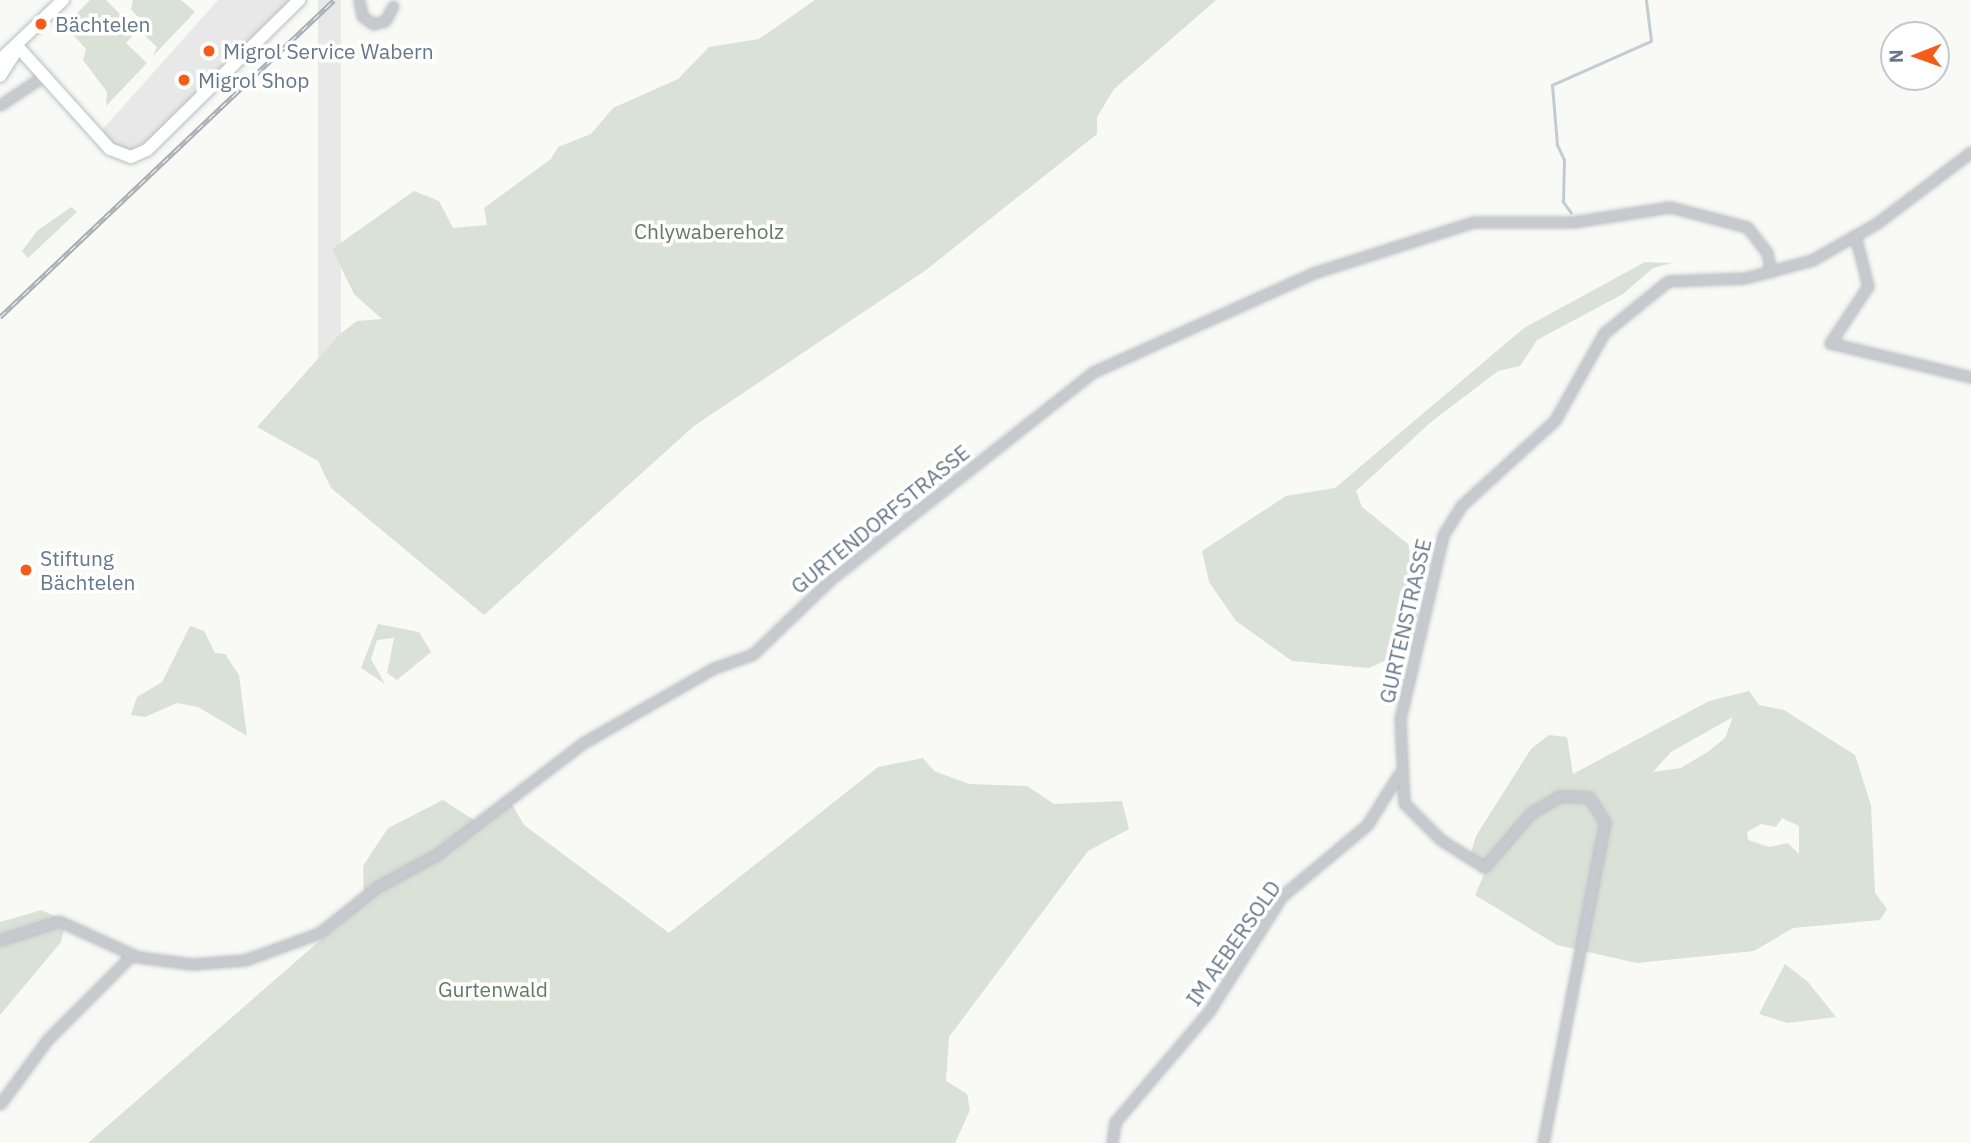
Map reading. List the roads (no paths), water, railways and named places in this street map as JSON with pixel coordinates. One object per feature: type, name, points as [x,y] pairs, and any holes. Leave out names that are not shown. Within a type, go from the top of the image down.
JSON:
[{"type":"street","points":[[0,60],[18,47],[63,0]]},
{"type":"street","points":[[18,47],[110,149],[136,156],[299,0]]},
{"type":"street","points":[[359,0],[363,18],[373,24],[385,21],[393,6]]},
{"type":"street","points":[[0,76],[18,47]]},
{"type":"street","points":[[0,105],[46,75]]},
{"type":"street","name":"GURTENSTRASSE","points":[[1543,1143],[1605,842],[1603,814],[1581,794],[1552,799],[1531,813],[1484,867],[1409,812],[1399,774],[1403,701],[1437,551],[1455,513],[1555,420],[1604,333],[1668,281],[1715,282],[1771,272],[1812,260],[1855,235],[1971,152]]},
{"type":"street","name":"GURTENDORFSTRASSE","points":[[0,940],[59,921],[132,955],[192,964],[245,960],[318,933],[377,887],[436,855],[583,743],[714,668],[753,654],[831,579],[1093,372],[1214,314],[1445,228],[1508,219],[1573,222],[1653,208],[1747,227],[1767,253],[1771,272]]},
{"type":"street","points":[[1855,235],[1868,286],[1830,343],[1971,377]]},
{"type":"street","name":"IM AEBERSOLD","points":[[1112,1143],[1115,1122],[1209,1011],[1282,896],[1367,825],[1399,774]]},
{"type":"street","points":[[0,1104],[47,1040],[132,955]]},
{"type":"waterway","points":[[1571,213],[1563,202],[1564,160],[1557,145],[1552,85],[1651,41],[1646,0]]},
{"type":"railway","points":[[0,317],[334,0]]},
{"type":"place","name":"Bächtelen","points":[[41,24]]},
{"type":"place","name":"Migrol Service Wabern","points":[[209,51]]},
{"type":"place","name":"Migrol Shop","points":[[184,80]]},
{"type":"place","name":"Stiftung Bächtelen","points":[[26,570]]},
{"type":"park label","name":"Chlywabereholz","points":[[709,231]]},
{"type":"park label","name":"Gurtenwald","points":[[493,989]]}]
